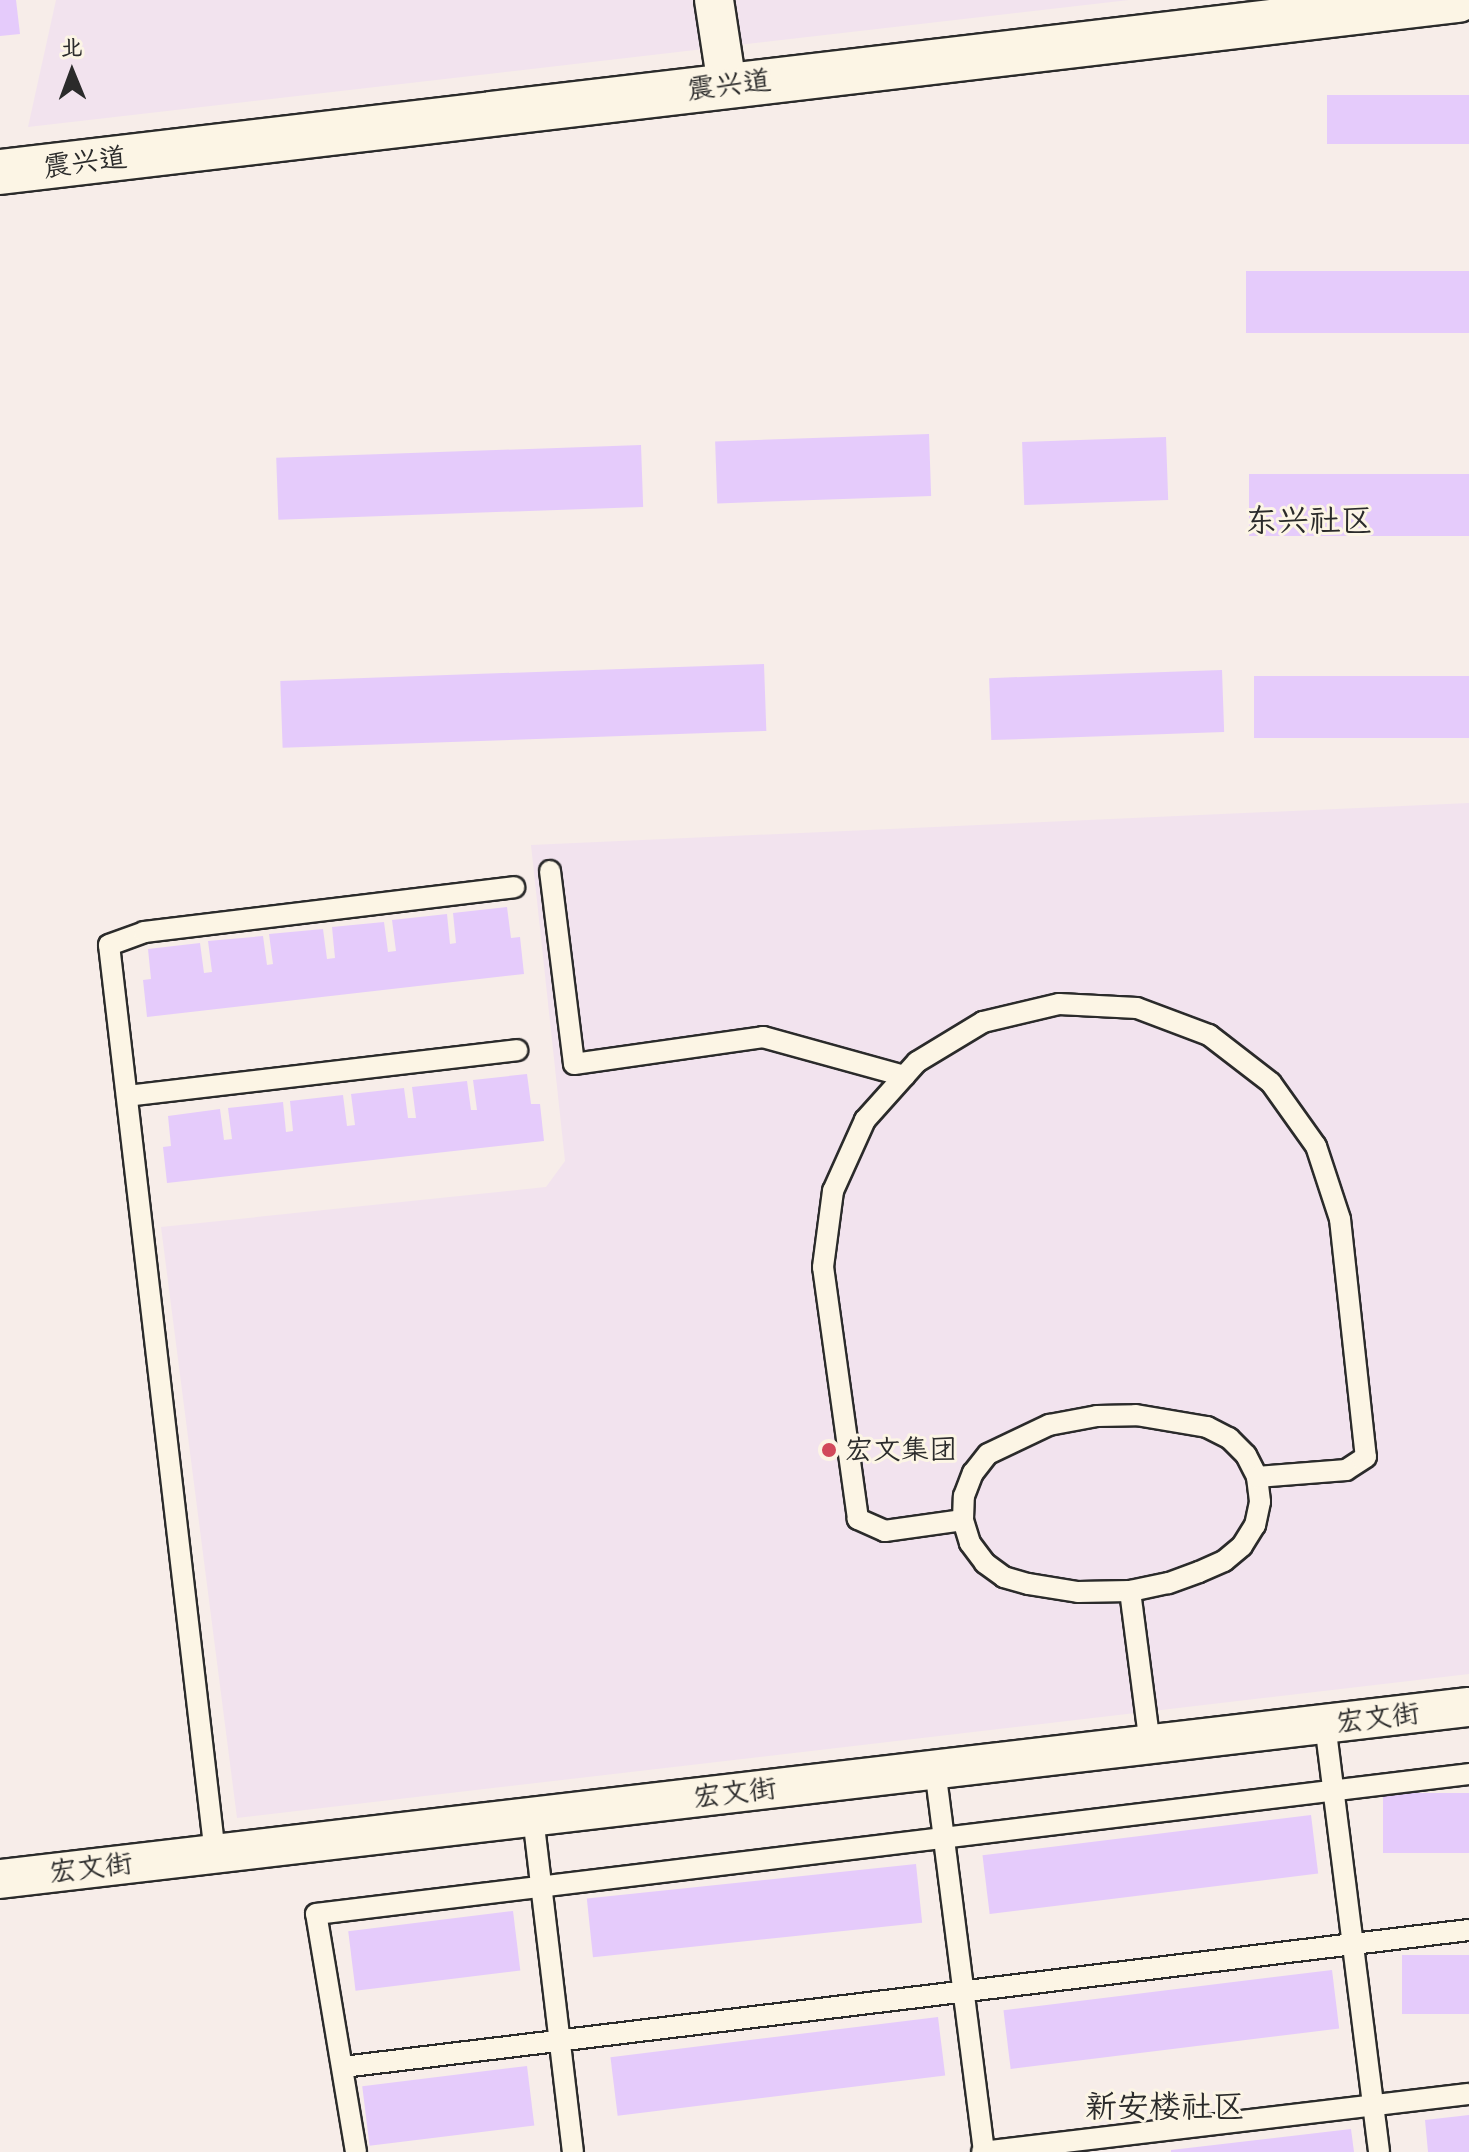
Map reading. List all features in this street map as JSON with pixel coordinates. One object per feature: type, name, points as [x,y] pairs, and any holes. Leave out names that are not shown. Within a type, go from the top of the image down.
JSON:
[{"type":"street","points":[[714,0],[727,85]]},
{"type":"street","name":"震兴道","points":[[0,172],[1458,0]]},
{"type":"street","name":"宏文街","points":[[0,1879],[1469,1707]]},
{"type":"lane","points":[[550,871],[574,1064],[763,1037],[905,1076]]},
{"type":"lane","points":[[215,1854],[109,945],[144,932],[514,887]]},
{"type":"lane","points":[[963,1520],[885,1531],[858,1519],[823,1267],[833,1191],[865,1120],[917,1062],[983,1022],[1059,1004],[1137,1008],[1209,1035],[1271,1083],[1316,1146],[1340,1219],[1366,1457],[1346,1470],[1257,1477]]},
{"type":"lane","points":[[127,1096],[517,1050]]},
{"type":"lane","points":[[1097,1416],[1158,1417],[1207,1427],[1238,1446],[1257,1477],[1260,1502],[1255,1525],[1242,1546],[1224,1561],[1168,1583],[1130,1591],[1078,1592],[1004,1577],[985,1563],[970,1543],[963,1520],[964,1496],[973,1473],[988,1454],[1049,1425],[1097,1416]]},
{"type":"lane","points":[[1130,1591],[1150,1744]]},
{"type":"lane","points":[[1325,1724],[1379,2152]]},
{"type":"lane","points":[[935,1769],[984,2152],[1469,2094]]},
{"type":"lane","points":[[356,2152],[316,1914],[1469,1774]]},
{"type":"lane","points":[[533,1817],[573,2152]]},
{"type":"lane","points":[[343,2067],[1469,1930]]},
{"type":"shaded area","points":[[56,0],[1129,0],[28,127]]},
{"type":"shaded area","name":"宏文集团","points":[[1469,803],[1469,1674],[237,1818],[161,1227],[546,1187],[565,1161],[531,845]]},
{"type":"building","points":[[0,0],[16,0],[20,34],[0,36]]},
{"type":"building","points":[[1327,95],[1469,95],[1469,144],[1327,144]]},
{"type":"building","points":[[1246,271],[1469,271],[1469,333],[1246,333]]},
{"type":"building","points":[[929,434],[931,496],[717,503],[715,441]]},
{"type":"building","points":[[1166,437],[1168,500],[1024,505],[1022,442]]},
{"type":"building","points":[[641,445],[643,507],[278,520],[276,458]]},
{"type":"building","points":[[1249,474],[1469,474],[1469,536],[1249,536]]},
{"type":"building","points":[[764,664],[766,731],[283,748],[280,681]]},
{"type":"building","points":[[1222,670],[1224,732],[991,740],[989,678]]},
{"type":"building","points":[[1254,676],[1469,676],[1469,738],[1254,738]]},
{"type":"building","points":[[507,907],[511,938],[520,937],[524,974],[147,1017],[143,980],[151,979],[148,949],[200,943],[204,973],[212,972],[208,941],[263,936],[267,965],[273,964],[269,934],[323,929],[327,959],[335,958],[332,927],[384,922],[388,952],[396,951],[392,920],[447,914],[450,944],[456,943],[453,913]]},
{"type":"building","points":[[527,1074],[531,1104],[540,1104],[544,1141],[167,1183],[163,1147],[171,1146],[168,1116],[220,1109],[224,1140],[232,1139],[228,1108],[283,1102],[286,1132],[293,1131],[290,1101],[343,1095],[347,1126],[355,1125],[351,1094],[404,1088],[408,1118],[416,1118],[412,1087],[467,1081],[471,1110],[477,1110],[473,1080]]},
{"type":"building","points":[[1383,1793],[1469,1793],[1469,1853],[1383,1853]]},
{"type":"building","points":[[1311,1815],[1318,1874],[990,1914],[982,1855]]},
{"type":"building","points":[[916,1864],[922,1923],[593,1957],[587,1899]]},
{"type":"building","points":[[513,1911],[520,1971],[356,1991],[348,1931]]},
{"type":"building","points":[[1402,1955],[1469,1955],[1469,2014],[1402,2014]]},
{"type":"building","points":[[1332,1970],[1339,2029],[1011,2069],[1003,2010]]},
{"type":"building","points":[[938,2017],[945,2076],[618,2116],[610,2057]]},
{"type":"building","points":[[527,2066],[534,2126],[370,2146],[362,2086]]},
{"type":"building","points":[[1469,2115],[1469,2152],[1428,2152],[1425,2120]]},
{"type":"building","points":[[1351,2129],[1354,2152],[1171,2152],[1171,2150]]},
{"type":"place","name":"宏文集团","points":[[829,1450]]},
{"type":"district","name":"东兴社区","points":[[1309,521]]},
{"type":"district","name":"新安楼社区","points":[[1165,2107]]}]
